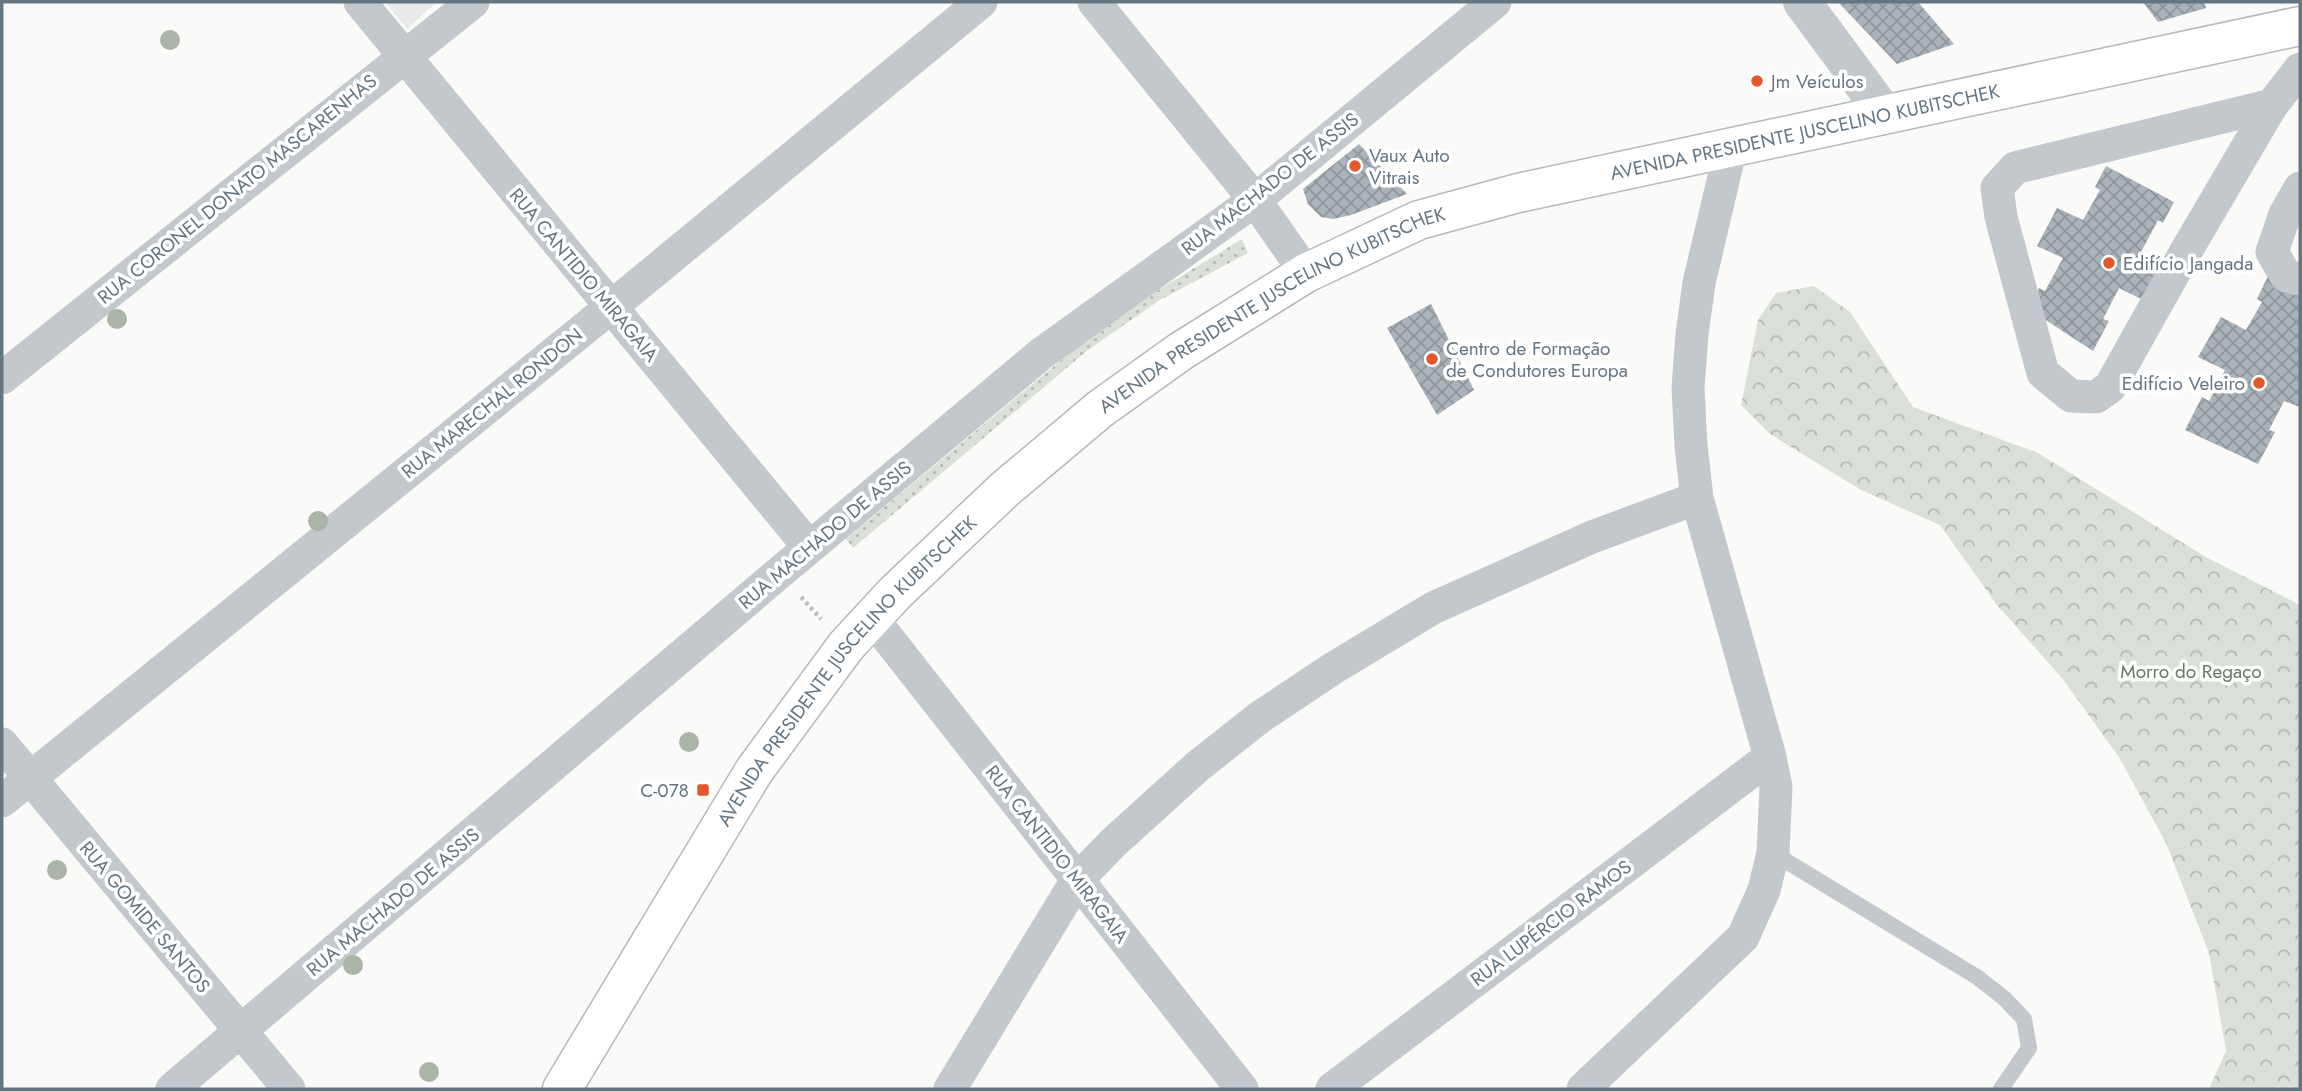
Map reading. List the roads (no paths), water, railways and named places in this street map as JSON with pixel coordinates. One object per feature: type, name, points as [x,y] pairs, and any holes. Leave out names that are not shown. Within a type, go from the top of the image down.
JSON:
[{"type":"main road","name":"AVENIDA PRESIDENTE JUSCELINO KUBITSCHEK","points":[[562,1089],[754,771],[846,646],[895,593],[1005,489],[1100,409],[1181,351],[1306,273],[1419,220],[1518,193],[2300,25]]},
{"type":"street","name":"RUA CANTIDIO MIRAGAIA","points":[[360,2],[810,547]]},
{"type":"street","name":"RUA CORONEL DONATO MASCARENHAS","points":[[2,378],[473,2]]},
{"type":"street","name":"RUA MARECHAL RONDON","points":[[2,801],[611,307],[981,2]]},
{"type":"street","points":[[1094,2],[1255,200],[1306,273]]},
{"type":"street","name":"RUA MACHADO DE ASSIS","points":[[172,1089],[1041,354],[1255,200],[1495,2]]},
{"type":"street","points":[[1802,2],[1885,114]]},
{"type":"street","points":[[2272,105],[2015,168],[1997,188],[2001,217],[2043,373],[2071,396],[2096,397],[2110,387],[2272,105],[2300,69]]},
{"type":"street","points":[[1583,1089],[1743,937],[1764,890],[1773,853],[1776,787],[1770,757],[1697,498],[1691,446],[1688,388],[1692,334],[1699,283],[1731,147]]},
{"type":"street","points":[[2300,188],[2285,214],[2272,251],[2286,276],[2300,279]]},
{"type":"street","points":[[950,1089],[1077,880],[1114,842],[1198,766],[1260,717],[1332,669],[1433,608],[1592,537],[1697,498]]},
{"type":"street","name":"RUA CANTIDIO MIRAGAIA","points":[[872,618],[1242,1089]]},
{"type":"street","name":"RUA GOMIDE SANTOS","points":[[2,744],[289,1089]]},
{"type":"street","name":"RUA LUPÉRCIO RAMOS","points":[[1332,1089],[1770,757]]},
{"type":"lane","points":[[1773,853],[1977,977],[2004,998],[2024,1020],[2029,1048],[2001,1089]]},
{"type":"place","name":"Jm Veículos","points":[[1757,81]]},
{"type":"place","name":"Vaux Auto Vitrais","points":[[1355,166]]},
{"type":"place","name":"Edifício Jangada","points":[[2109,263]]},
{"type":"place","name":"Centro de Formação de Condutores Europa","points":[[1432,359]]},
{"type":"place","name":"Edifício Veleiro","points":[[2259,383]]},
{"type":"place","name":"C-078","points":[[703,790]]},
{"type":"park label","name":"Morro do Regaço","points":[[2191,671]]}]
